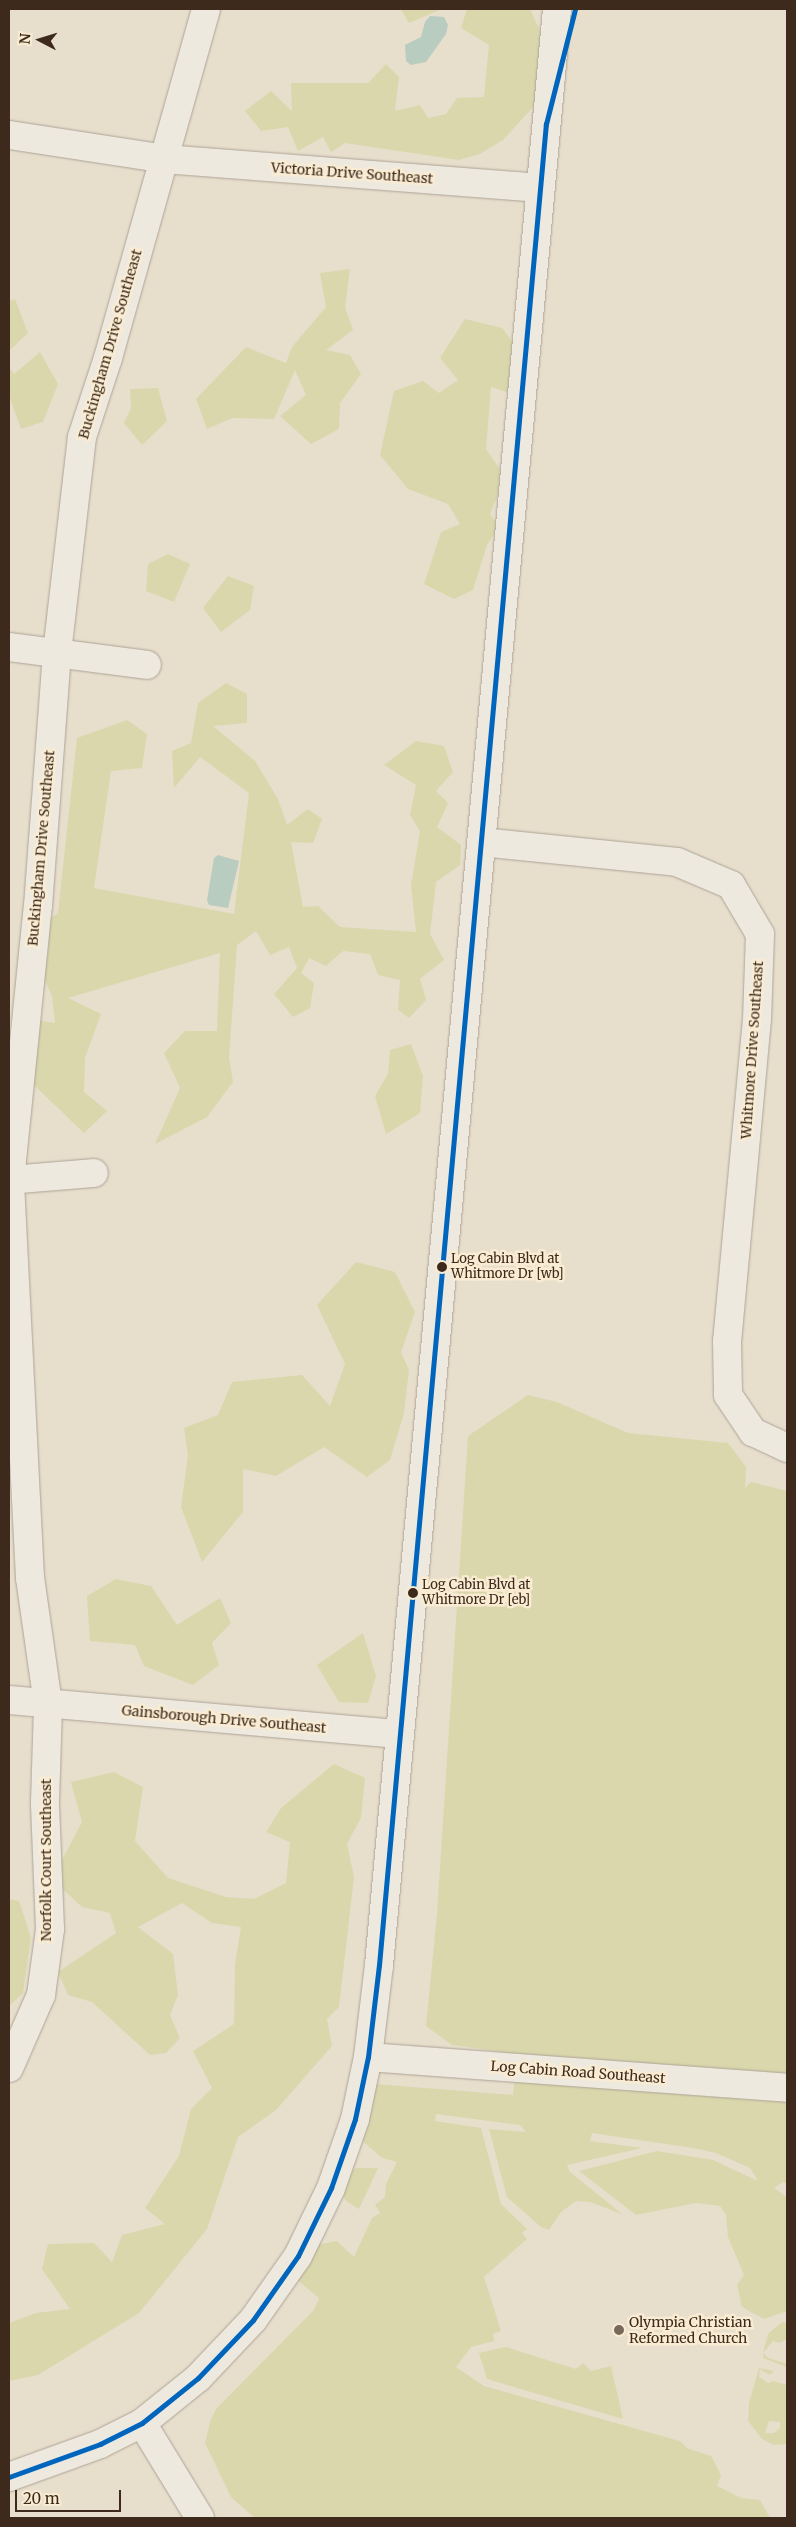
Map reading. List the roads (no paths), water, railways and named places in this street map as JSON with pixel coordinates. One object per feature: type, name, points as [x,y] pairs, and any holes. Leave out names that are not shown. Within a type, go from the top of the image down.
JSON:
[{"type":"street","name":"Buckingham Drive Southeast","points":[[48,1704],[30,1578],[9,1180],[38,906],[57,653],[82,437],[165,159],[206,9]]},
{"type":"street","points":[[9,2477],[100,2444],[142,2423],[198,2378],[253,2320],[298,2256],[331,2188],[349,2136],[368,2057],[400,1734],[557,9]]},
{"type":"street","points":[[546,124],[575,9]]},
{"type":"street","name":"Victoria Drive Southeast","points":[[9,135],[165,159],[540,188]]},
{"type":"street","points":[[9,648],[147,665]]},
{"type":"street","name":"Whitmore Drive Southeast","points":[[481,842],[677,862],[731,885],[760,934],[756,1019],[726,1341],[728,1395],[753,1432],[787,1448]]},
{"type":"street","points":[[9,1180],[94,1173]]},
{"type":"street","name":"Gainsborough Drive Southeast","points":[[9,1700],[400,1734]]},
{"type":"street","name":"Norfolk Court Southeast","points":[[9,2068],[41,1995],[50,1929],[45,1802],[48,1704]]},
{"type":"street","name":"Log Cabin Road Southeast","points":[[368,2057],[787,2088]]},
{"type":"street","points":[[142,2423],[200,2518]]},
{"type":"place","name":"Log Cabin Blvd at Whitmore Dr [wb]","points":[[442,1267]]},
{"type":"place","name":"Log Cabin Blvd at Whitmore Dr [eb]","points":[[413,1593]]},
{"type":"place","name":"Olympia Christian Reformed Church","points":[[619,2330]]}]
